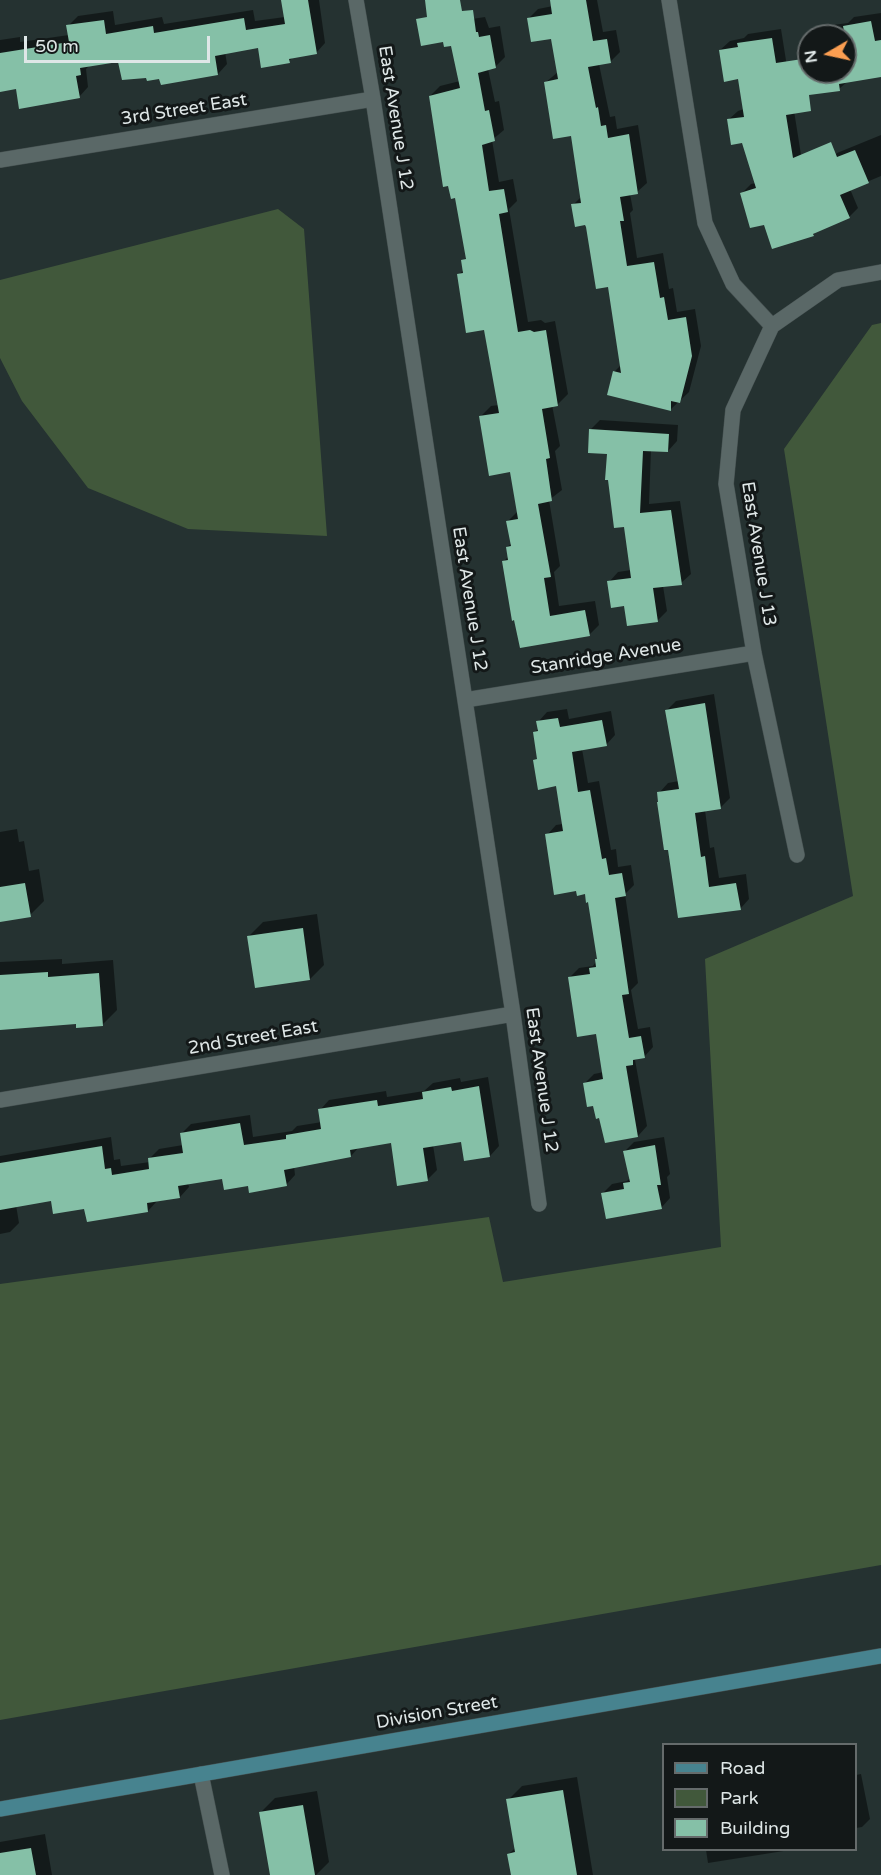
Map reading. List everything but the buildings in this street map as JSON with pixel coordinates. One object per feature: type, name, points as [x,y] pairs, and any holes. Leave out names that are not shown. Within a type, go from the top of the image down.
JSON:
[{"type":"main road","name":"Division Street","points":[[0,1809],[881,1656]]},
{"type":"street","name":"East Avenue J 12","points":[[356,0],[513,1014],[539,1204]]},
{"type":"street","points":[[669,0],[705,223],[733,284],[772,326],[838,280],[881,272]]},
{"type":"street","name":"3rd Street East","points":[[0,160],[373,99]]},
{"type":"street","name":"East Avenue J 13","points":[[772,326],[733,410],[726,484],[754,653],[797,855]]},
{"type":"street","name":"Stanridge Avenue","points":[[465,700],[754,653]]},
{"type":"street","name":"2nd Street East","points":[[0,1101],[513,1014]]},
{"type":"street","points":[[201,1774],[222,1875]]},
{"type":"green space","points":[[278,209],[304,229],[327,536],[188,529],[88,488],[22,401],[0,358],[0,280]]},
{"type":"green space","points":[[881,323],[881,1565],[0,1720],[0,1284],[489,1217],[503,1282],[721,1247],[705,959],[853,896],[784,449],[872,325]]}]
